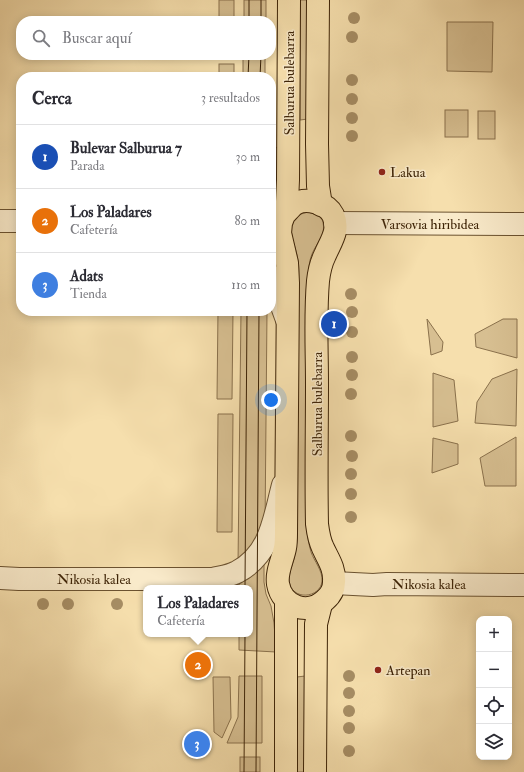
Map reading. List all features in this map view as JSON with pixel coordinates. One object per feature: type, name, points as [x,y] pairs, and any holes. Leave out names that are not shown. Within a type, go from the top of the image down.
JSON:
[{"type":"main road","name":"Salburua bulebarra","points":[[286,772],[286,601],[281,593],[278,583],[278,574],[285,548],[286,533],[288,321],[287,263],[280,233],[280,223],[284,215],[287,202],[288,180],[289,0]]},
{"type":"main road","name":"Salburua bulebarra","points":[[318,0],[317,144],[318,186],[321,204]]},
{"type":"main road","points":[[284,215],[296,204],[304,201],[313,202],[321,204],[328,209],[332,214],[335,223]]},
{"type":"main road","name":"Salburua bulebarra","points":[[334,583],[334,572],[320,542],[317,524],[316,327],[318,280],[325,255],[335,234],[335,223]]},
{"type":"main road","points":[[286,601],[294,606],[311,608],[321,604],[330,596],[334,583]]},
{"type":"main road","points":[[315,772],[316,624],[321,604]]},
{"type":"street","points":[[0,221],[16,221]]},
{"type":"street","name":"Varsovia hiribidea","points":[[335,223],[524,224]]},
{"type":"street","points":[[276,289],[288,321]]},
{"type":"street","name":"Nikosia kalea","points":[[0,578],[19,580],[213,579],[236,573],[251,563],[263,549],[270,534],[287,470]]},
{"type":"street","name":"Nikosia kalea","points":[[334,583],[373,585],[524,585]]},
{"type":"shaded area","points":[[219,0],[234,0],[234,16],[219,16]]},
{"type":"shaded area","points":[[244,0],[266,0],[266,16],[244,16]]},
{"type":"shaded area","points":[[300,0],[308,0],[308,119],[300,120]]},
{"type":"shaded area","points":[[447,22],[493,22],[492,72],[447,71]]},
{"type":"shaded area","points":[[243,60],[265,60],[265,72],[243,72]]},
{"type":"shaded area","points":[[219,64],[234,64],[234,72],[219,72]]},
{"type":"shaded area","points":[[445,110],[468,110],[468,137],[445,137]]},
{"type":"shaded area","points":[[478,111],[495,111],[495,139],[478,139]]},
{"type":"shaded area","points":[[276,148],[279,148],[276,186]]},
{"type":"shaded area","points":[[308,212],[321,218],[324,227],[322,235],[311,257],[308,276],[306,522],[310,548],[321,574],[322,581],[317,591],[306,595],[295,592],[291,587],[289,580],[297,541],[299,268],[291,232],[294,220],[299,215]]},
{"type":"shaded area","points":[[218,316],[233,316],[232,399],[217,399]]},
{"type":"shaded area","points":[[241,316],[267,316],[265,529],[238,564]]},
{"type":"shaded area","points":[[427,319],[443,342],[442,351],[431,355]]},
{"type":"shaded area","points":[[503,319],[517,319],[517,358],[476,347],[475,334]]},
{"type":"shaded area","points":[[517,369],[516,426],[475,423],[477,402],[492,379]]},
{"type":"shaded area","points":[[433,373],[454,380],[458,421],[433,427]]},
{"type":"shaded area","points":[[218,414],[233,414],[232,532],[217,532]]},
{"type":"shaded area","points":[[516,437],[516,486],[485,486],[480,458]]},
{"type":"shaded area","points":[[433,438],[458,444],[458,464],[432,473]]},
{"type":"shaded area","points":[[264,564],[264,582],[274,623],[276,652],[239,650],[239,637],[253,637],[253,585],[239,585],[239,580],[250,575]]},
{"type":"shaded area","points":[[239,676],[262,676],[262,743],[227,743],[238,717]]},
{"type":"shaded area","points":[[305,676],[305,772],[296,772],[297,677]]},
{"type":"shaded area","points":[[213,677],[230,677],[231,718],[222,738],[214,732]]},
{"type":"shaded area","points":[[240,757],[260,757],[260,772],[240,772]]},
{"type":"tram line","points":[[249,0],[249,16]]},
{"type":"tram line","points":[[261,0],[261,16]]},
{"type":"tram line","points":[[248,72],[249,60]]},
{"type":"tram line","points":[[260,72],[261,60]]},
{"type":"tram line","points":[[245,585],[247,316]]},
{"type":"tram line","points":[[256,772],[259,316]]},
{"type":"tram line","points":[[244,772],[245,637]]},
{"type":"place","name":"Lakua","points":[[382,172]]},
{"type":"place","name":"Bulevar Salburua 7","points":[[334,324]]},
{"type":"place","name":"Los Paladares","points":[[198,665]]},
{"type":"place","name":"Artepan","points":[[378,670]]},
{"type":"place","name":"Adats","points":[[197,744]]}]
